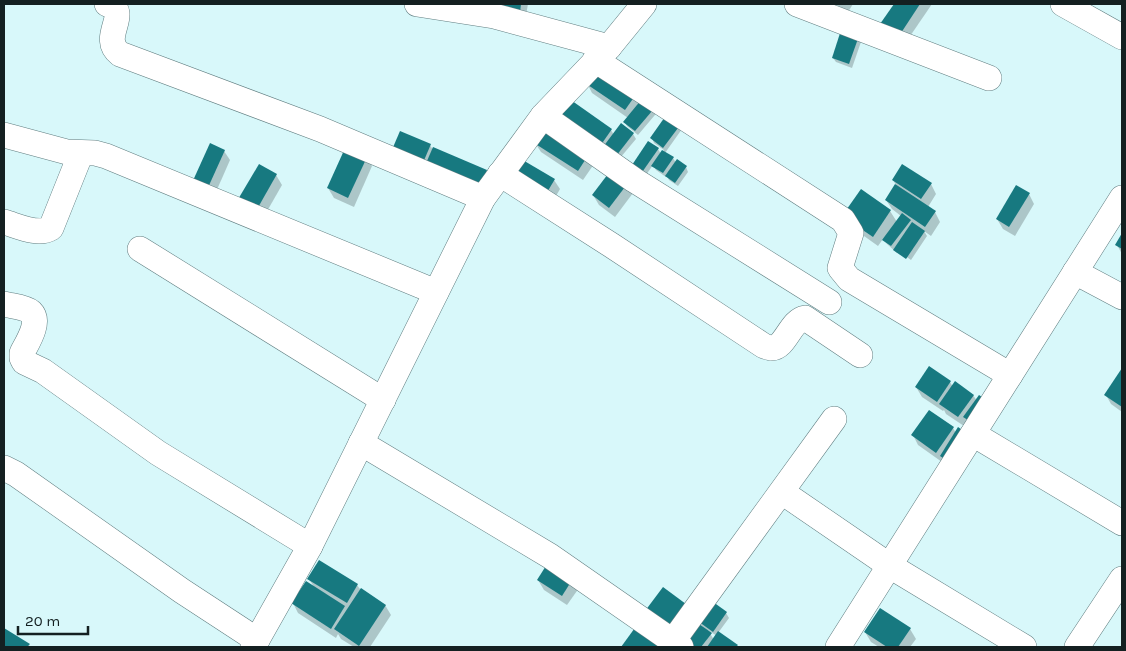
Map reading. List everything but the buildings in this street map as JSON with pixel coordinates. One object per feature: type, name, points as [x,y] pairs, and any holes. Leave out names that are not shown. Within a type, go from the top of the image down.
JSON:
[{"type":"street","points":[[107,4],[111,5],[117,12],[112,44],[120,54],[320,129],[483,198]]},
{"type":"street","points":[[417,4],[494,16],[602,54],[843,220],[851,233],[840,268],[849,280],[1010,375]]},
{"type":"street","points":[[4,468],[16,474],[255,644],[310,546],[483,198],[543,116],[602,54],[644,4]]},
{"type":"street","points":[[797,4],[989,78]]},
{"type":"street","points":[[1063,4],[1122,37]]},
{"type":"street","points":[[543,116],[634,180],[830,302]]},
{"type":"street","points":[[4,135],[67,152],[95,153],[106,156],[436,292]]},
{"type":"street","points":[[4,222],[39,232],[51,228],[81,153]]},
{"type":"street","points":[[500,174],[612,245],[764,346],[773,348],[778,346],[797,322],[805,318],[860,355]]},
{"type":"street","points":[[838,647],[1122,198]]},
{"type":"street","points":[[140,249],[383,400]]},
{"type":"street","points":[[1075,272],[1122,297]]},
{"type":"street","points":[[4,304],[30,311],[34,317],[33,328],[22,354],[24,362],[43,370],[158,453],[310,546]]},
{"type":"street","points":[[361,443],[550,556],[676,645],[834,419]]},
{"type":"street","points":[[973,434],[1122,523]]},
{"type":"street","points":[[782,492],[890,566],[1024,647]]},
{"type":"street","points":[[1085,644],[1122,579]]}]
